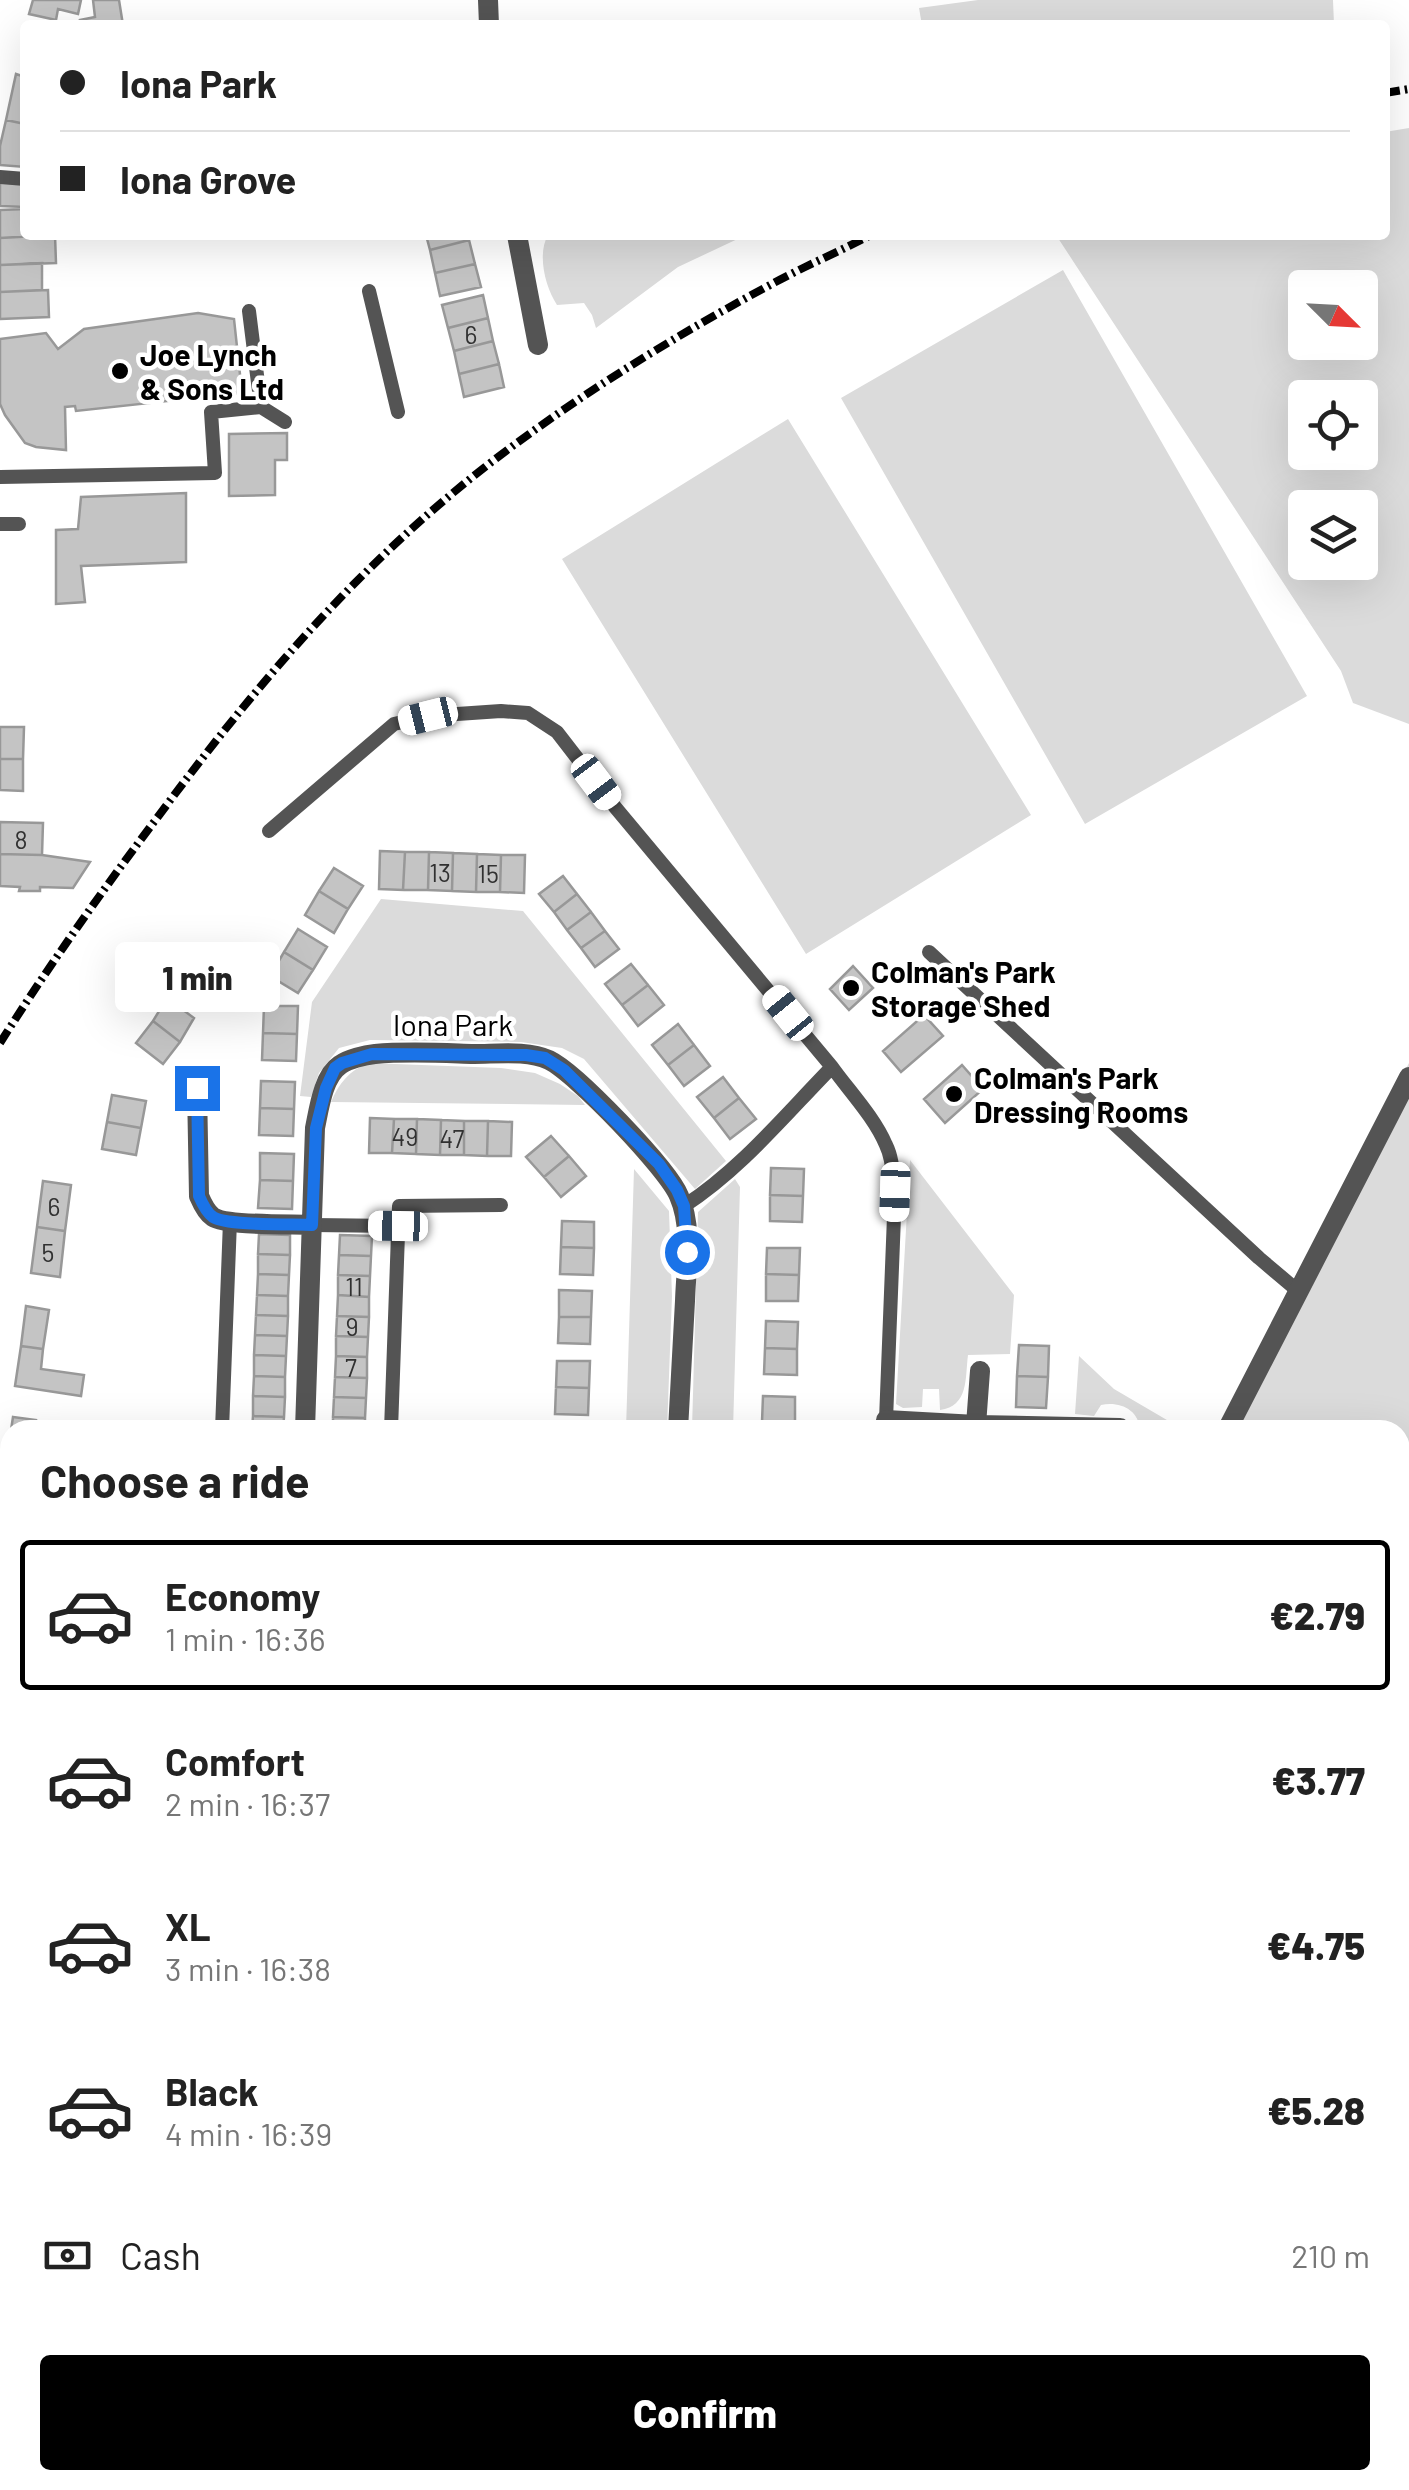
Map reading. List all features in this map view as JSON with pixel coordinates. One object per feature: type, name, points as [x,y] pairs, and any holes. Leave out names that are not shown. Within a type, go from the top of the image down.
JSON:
[{"type":"street","points":[[518,240],[538,345]]},
{"type":"street","name":"Iona Park","points":[[306,1420],[316,1128],[335,1068],[372,1054],[526,1055],[553,1062],[659,1164],[684,1206],[687,1252],[679,1420]]},
{"type":"street","points":[[1231,1420],[1409,1077]]},
{"type":"street","points":[[197,1088],[199,1196],[214,1218],[312,1225]]},
{"type":"street","points":[[976,1420],[980,1371]]},
{"type":"lane","points":[[369,291],[398,412]]},
{"type":"lane","points":[[249,310],[261,407]]},
{"type":"lane","points":[[0,477],[214,473],[211,412],[261,407],[286,422]]},
{"type":"lane","points":[[0,524],[19,524]]},
{"type":"lane","points":[[270,831],[394,724],[428,716],[501,711],[528,713],[557,732],[614,807],[832,1067],[886,1142],[895,1192],[886,1420]]},
{"type":"lane","points":[[929,952],[1298,1290]]},
{"type":"lane","points":[[684,1206],[739,1162],[832,1067]]},
{"type":"lane","points":[[391,1420],[399,1206],[502,1205]]},
{"type":"lane","points":[[222,1420],[230,1221]]},
{"type":"lane","points":[[312,1225],[398,1226]]},
{"type":"shaded area","points":[[978,0],[1333,0],[1334,20],[921,20],[919,8]]},
{"type":"shaded area","points":[[1409,128],[1409,724],[1353,703],[1341,671],[1059,240],[1390,240],[1390,131]]},
{"type":"shaded area","points":[[735,240],[678,267],[596,328],[584,303],[557,305],[546,280],[545,243]]},
{"type":"shaded area","points":[[1063,270],[1307,696],[1085,824],[841,398]]},
{"type":"shaded area","points":[[788,419],[1031,815],[806,954],[562,559]]},
{"type":"shaded area","points":[[381,899],[523,911],[726,1161],[695,1189],[584,1059],[562,1048],[521,1042],[370,1040],[339,1048],[319,1073],[311,1097],[300,1096],[312,1002]]},
{"type":"shaded area","points":[[368,1063],[535,1073],[560,1084],[585,1105],[331,1102],[345,1078]]},
{"type":"shaded area","points":[[1409,1063],[1409,1420],[1222,1420]]},
{"type":"shaded area","points":[[910,1160],[1014,1295],[1010,1354],[968,1355],[961,1397],[940,1410],[939,1389],[923,1389],[922,1407],[903,1408],[896,1404]]},
{"type":"shaded area","points":[[634,1169],[669,1211],[672,1296],[667,1420],[626,1420]]},
{"type":"shaded area","points":[[735,1179],[740,1187],[733,1420],[692,1420],[698,1212]]},
{"type":"shaded area","points":[[1079,1356],[1114,1389],[1167,1420],[1138,1420],[1127,1408],[1115,1404],[1101,1405],[1094,1416],[1075,1414]]},
{"type":"building","points":[[33,0],[81,0],[78,14],[58,9],[56,20],[29,14]]},
{"type":"building","points":[[93,0],[119,0],[122,20],[80,20],[95,17]]},
{"type":"building","points":[[16,74],[20,75],[20,123],[6,120]]},
{"type":"building","points":[[6,120],[20,123],[20,167],[0,165]]},
{"type":"building","points":[[0,181],[20,183],[20,207],[0,206]]},
{"type":"building","points":[[20,209],[20,237],[0,238],[0,210]]},
{"type":"building","points":[[0,238],[55,240],[56,263],[0,265]]},
{"type":"building","points":[[427,240],[469,240],[430,250]]},
{"type":"building","points":[[469,240],[475,264],[435,273],[430,250]]},
{"type":"building","points":[[42,263],[42,290],[0,292],[0,265]]},
{"type":"building","points":[[475,264],[481,287],[440,296],[435,273]]},
{"type":"building","points":[[48,290],[49,317],[0,319],[0,292]]},
{"type":"building","points":[[483,295],[488,318],[448,328],[442,305]]},
{"type":"building","name":"Joe Lynch & Sons Ltd","points":[[198,313],[234,319],[242,393],[76,411],[75,406],[65,407],[66,450],[25,443],[5,415],[0,404],[0,339],[46,333],[58,349],[84,329]]},
{"type":"building","points":[[488,318],[493,341],[454,351],[448,328]]},
{"type":"building","points":[[493,341],[499,364],[459,374],[454,351]]},
{"type":"building","points":[[499,364],[504,387],[464,397],[459,374]]},
{"type":"building","points":[[287,433],[287,460],[275,460],[275,495],[229,496],[229,434]]},
{"type":"building","points":[[186,493],[186,562],[81,566],[85,602],[56,604],[56,530],[78,529],[81,497]]},
{"type":"building","points":[[0,727],[24,727],[23,759],[0,759]]},
{"type":"building","points":[[0,759],[23,759],[23,791],[0,790]]},
{"type":"building","points":[[0,822],[43,823],[42,855],[0,854]]},
{"type":"building","points":[[380,851],[405,852],[403,890],[379,889]]},
{"type":"building","points":[[405,852],[429,852],[428,890],[403,890]]},
{"type":"building","points":[[429,852],[453,853],[452,891],[428,890]]},
{"type":"building","points":[[453,853],[477,854],[476,892],[452,891]]},
{"type":"building","points":[[0,854],[90,862],[73,888],[19,891],[20,887],[0,886]]},
{"type":"building","points":[[477,854],[501,855],[500,892],[476,892]]},
{"type":"building","points":[[501,855],[525,855],[524,893],[500,892]]},
{"type":"building","points":[[334,868],[363,886],[348,909],[319,891]]},
{"type":"building","points":[[563,876],[577,894],[554,912],[539,894]]},
{"type":"building","points":[[319,891],[348,909],[334,933],[305,915]]},
{"type":"building","points":[[577,894],[591,912],[567,930],[554,912]]},
{"type":"building","points":[[591,912],[605,931],[581,948],[567,930]]},
{"type":"building","points":[[298,929],[327,947],[313,970],[284,952]]},
{"type":"building","points":[[605,931],[619,949],[595,967],[581,948]]},
{"type":"building","points":[[284,952],[313,970],[298,993],[270,976]]},
{"type":"building","points":[[631,964],[648,985],[622,1005],[605,984]]},
{"type":"building","name":"Colman's Park Storage Shed","points":[[853,966],[873,988],[849,1010],[830,989]]},
{"type":"building","points":[[648,985],[664,1005],[638,1026],[622,1005]]},
{"type":"building","points":[[167,998],[194,1018],[180,1042],[153,1021]]},
{"type":"building","points":[[264,1006],[298,1006],[297,1034],[263,1033]]},
{"type":"building","name":"Colman's Park Dressing Rooms","points":[[924,1015],[943,1036],[901,1072],[883,1051]]},
{"type":"building","points":[[153,1021],[180,1042],[163,1064],[136,1043]]},
{"type":"building","points":[[678,1024],[694,1045],[668,1065],[652,1045]]},
{"type":"building","points":[[263,1033],[297,1034],[296,1061],[262,1060]]},
{"type":"building","points":[[694,1045],[710,1066],[684,1086],[668,1065]]},
{"type":"building","name":"Colman's Park Dressing Rooms","points":[[962,1065],[983,1089],[945,1123],[924,1099]]},
{"type":"building","points":[[723,1077],[739,1098],[714,1118],[697,1097]]},
{"type":"building","points":[[261,1081],[295,1082],[294,1109],[260,1108]]},
{"type":"building","points":[[112,1095],[146,1101],[141,1128],[107,1122]]},
{"type":"building","points":[[739,1098],[756,1119],[730,1139],[714,1118]]},
{"type":"building","points":[[260,1108],[294,1109],[293,1136],[259,1135]]},
{"type":"building","points":[[370,1118],[394,1119],[392,1153],[369,1153]]},
{"type":"building","points":[[394,1119],[417,1119],[416,1154],[392,1153]]},
{"type":"building","points":[[417,1119],[441,1120],[440,1155],[416,1154]]},
{"type":"building","points":[[441,1120],[464,1121],[464,1155],[440,1155]]},
{"type":"building","points":[[464,1121],[488,1121],[487,1156],[464,1155]]},
{"type":"building","points":[[488,1121],[512,1122],[511,1156],[487,1156]]},
{"type":"building","points":[[107,1122],[141,1128],[136,1155],[102,1149]]},
{"type":"building","points":[[551,1136],[569,1156],[544,1177],[526,1157]]},
{"type":"building","points":[[260,1153],[294,1154],[293,1181],[260,1180]]},
{"type":"building","points":[[569,1156],[586,1176],[561,1197],[544,1177]]},
{"type":"building","points":[[771,1168],[804,1169],[803,1196],[770,1195]]},
{"type":"building","points":[[260,1180],[293,1181],[292,1209],[258,1208]]},
{"type":"building","points":[[43,1181],[71,1185],[65,1231],[37,1227]]},
{"type":"building","points":[[770,1195],[803,1196],[802,1222],[770,1221]]},
{"type":"building","points":[[562,1221],[594,1222],[594,1248],[561,1247]]},
{"type":"building","points":[[37,1227],[65,1231],[60,1277],[31,1273]]},
{"type":"building","points":[[259,1234],[290,1235],[290,1255],[258,1254]]},
{"type":"building","points":[[340,1235],[372,1236],[371,1256],[339,1255]]},
{"type":"building","points":[[561,1247],[594,1248],[593,1275],[560,1274]]},
{"type":"building","points":[[767,1248],[800,1248],[799,1275],[766,1274]]},
{"type":"building","points":[[258,1254],[290,1255],[289,1275],[258,1274]]},
{"type":"building","points":[[339,1255],[371,1256],[370,1276],[338,1275]]},
{"type":"building","points":[[258,1274],[289,1275],[288,1296],[257,1295]]},
{"type":"building","points":[[766,1274],[799,1275],[798,1301],[766,1301]]},
{"type":"building","points":[[338,1275],[370,1276],[369,1297],[338,1295]]},
{"type":"building","points":[[559,1290],[592,1291],[591,1317],[559,1317]]},
{"type":"building","points":[[257,1295],[288,1296],[288,1316],[256,1315]]},
{"type":"building","points":[[338,1295],[369,1297],[369,1317],[337,1316]]},
{"type":"building","points":[[26,1306],[49,1310],[43,1349],[21,1346]]},
{"type":"building","points":[[256,1315],[288,1316],[287,1336],[255,1335]]},
{"type":"building","points":[[337,1316],[369,1317],[368,1337],[336,1336]]},
{"type":"building","points":[[559,1317],[591,1317],[590,1344],[558,1343]]},
{"type":"building","points":[[766,1321],[798,1322],[797,1349],[765,1348]]},
{"type":"building","points":[[255,1335],[287,1336],[286,1356],[254,1355]]},
{"type":"building","points":[[336,1336],[368,1337],[367,1357],[336,1356]]},
{"type":"building","points":[[1019,1345],[1049,1346],[1048,1377],[1017,1376]]},
{"type":"building","points":[[21,1346],[43,1349],[41,1369],[84,1375],[81,1396],[15,1386]]},
{"type":"building","points":[[765,1348],[797,1349],[797,1375],[764,1374]]},
{"type":"building","points":[[254,1355],[286,1356],[285,1377],[254,1376]]},
{"type":"building","points":[[336,1356],[367,1357],[367,1378],[335,1377]]},
{"type":"building","points":[[557,1361],[590,1361],[589,1388],[556,1387]]},
{"type":"building","points":[[254,1376],[285,1377],[285,1397],[253,1396]]},
{"type":"building","points":[[1017,1376],[1048,1377],[1046,1408],[1016,1407]]},
{"type":"building","points":[[335,1377],[367,1378],[366,1398],[334,1397]]},
{"type":"building","points":[[556,1387],[589,1388],[588,1415],[555,1414]]},
{"type":"building","points":[[253,1396],[285,1397],[284,1417],[253,1416]]},
{"type":"building","points":[[763,1396],[795,1397],[795,1420],[762,1420]]},
{"type":"building","points":[[334,1397],[366,1398],[365,1418],[333,1417]]},
{"type":"building","points":[[253,1416],[284,1417],[284,1420],[253,1420]]},
{"type":"building","points":[[333,1417],[365,1418],[365,1420]]},
{"type":"railway","points":[[1390,92],[1409,89]]},
{"type":"railway","points":[[0,1043],[98,898],[239,712],[323,616],[414,527],[514,445],[607,381],[737,303],[861,240]]},
{"type":"place","name":"Joe Lynch & Sons Ltd","points":[[120,371]]},
{"type":"place","name":"Colman's Park Storage Shed","points":[[851,988]]},
{"type":"place","name":"Colman's Park Dressing Rooms","points":[[954,1094]]},
{"type":"route","points":[[197,1088],[199,1196],[205,1208],[214,1218],[230,1221],[312,1225],[316,1128],[335,1068],[372,1054],[545,1058],[587,1091],[659,1164],[684,1206],[687,1252]]}]
